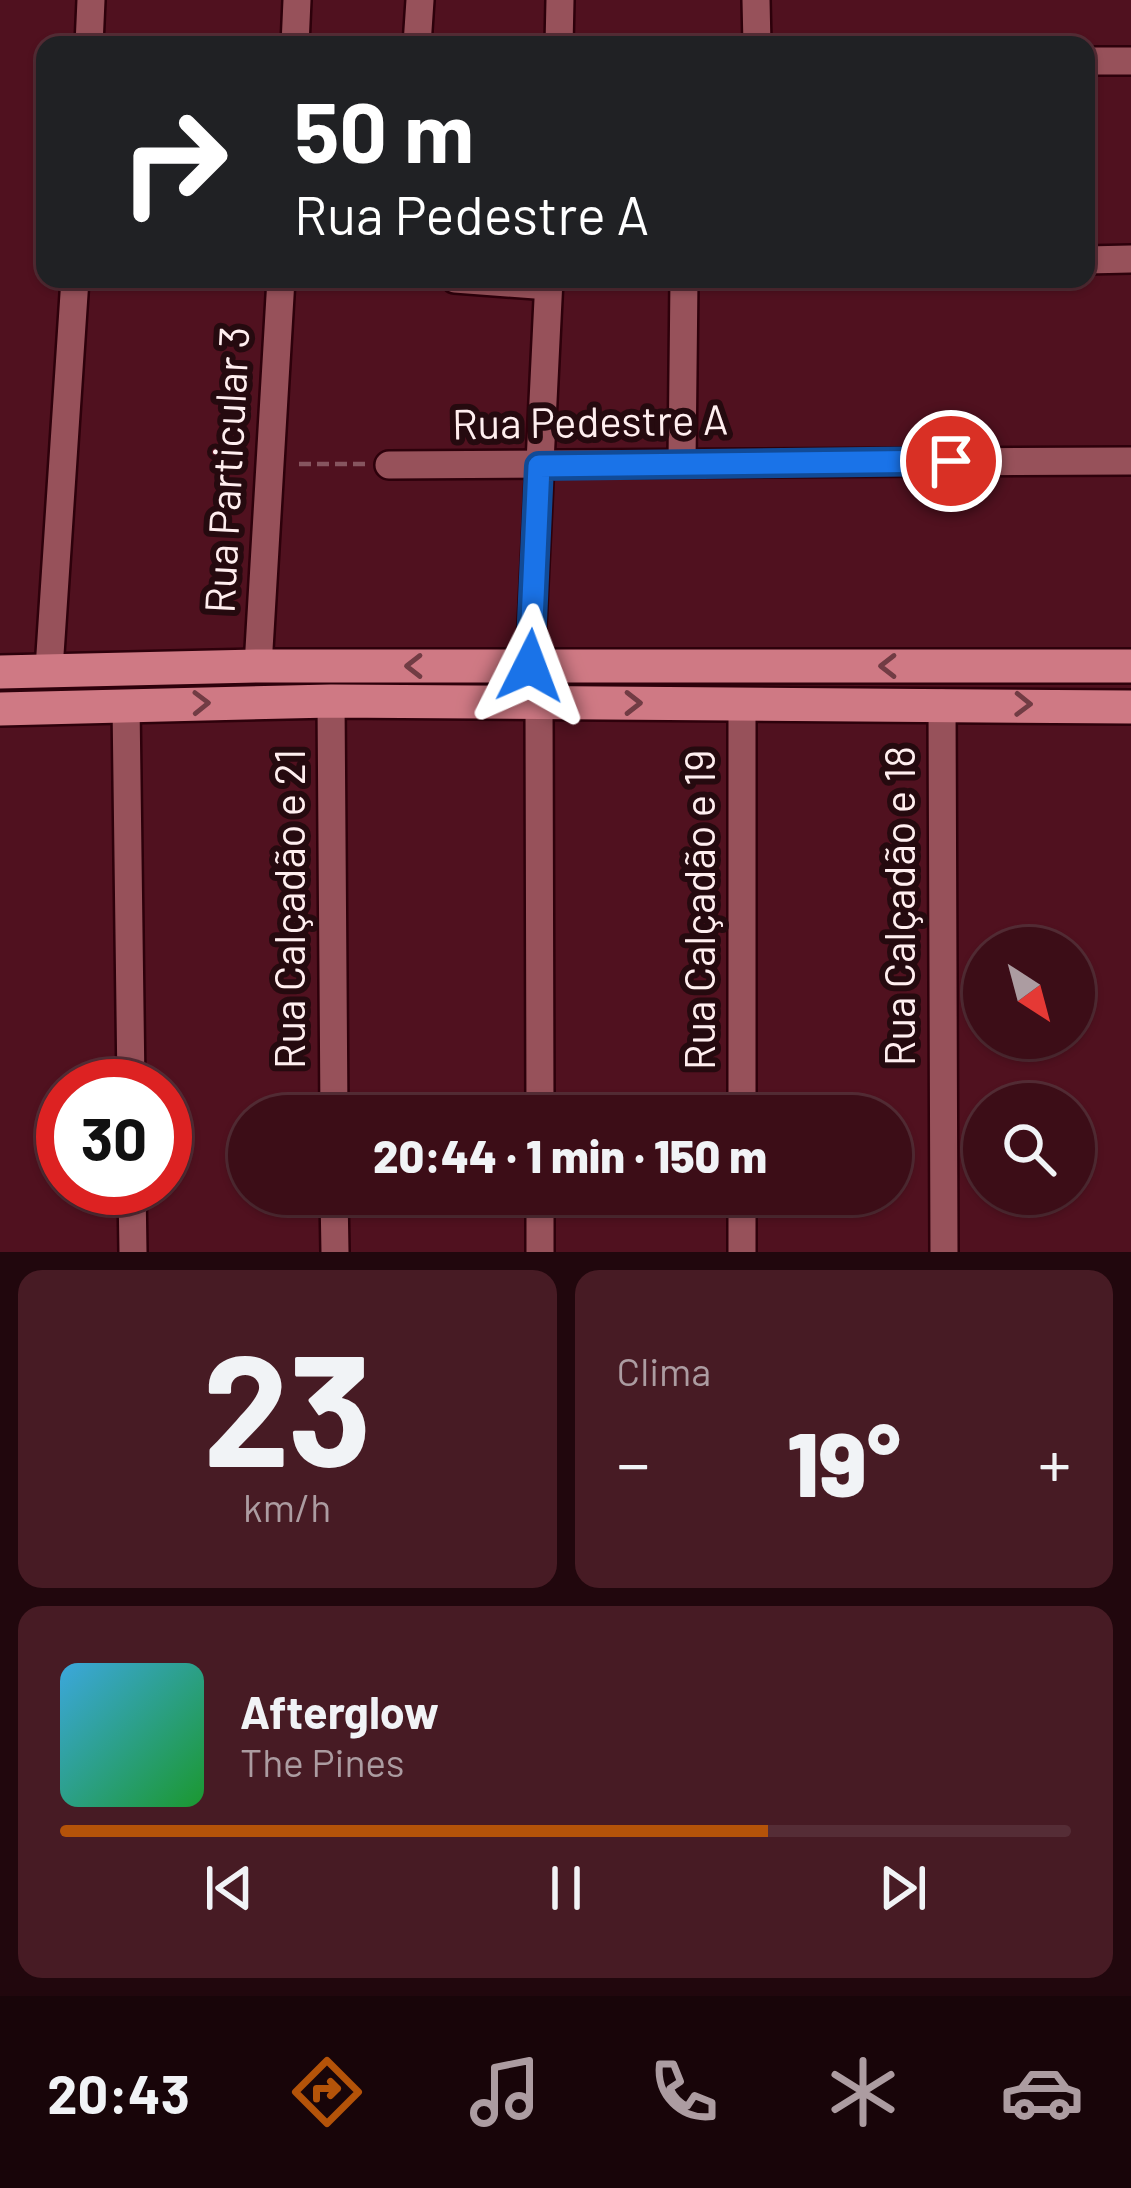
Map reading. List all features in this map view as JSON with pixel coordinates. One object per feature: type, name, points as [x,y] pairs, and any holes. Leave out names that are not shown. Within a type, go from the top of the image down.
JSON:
[{"type":"main road","points":[[0,672],[258,666],[1131,666]]},
{"type":"main road","points":[[0,709],[331,701],[1131,707]]},
{"type":"street","points":[[90,36],[92,0]]},
{"type":"street","points":[[295,36],[297,0]]},
{"type":"street","points":[[418,36],[420,0]]},
{"type":"street","points":[[559,36],[560,0]]},
{"type":"street","points":[[755,0],[757,36]]},
{"type":"street","points":[[1095,62],[1131,61]]},
{"type":"street","points":[[1095,260],[1131,259]]},
{"type":"street","points":[[49,669],[74,288]]},
{"type":"street","name":"Rua Particular 3","points":[[258,666],[280,288]]},
{"type":"street","points":[[530,666],[549,288]]},
{"type":"street","points":[[682,462],[684,288]]},
{"type":"street","name":"Rua Pedestre A","points":[[389,465],[1131,460]]},
{"type":"street","name":"Rua Calçadão e 21","points":[[331,701],[334,1095]]},
{"type":"street","points":[[539,702],[540,1095]]},
{"type":"street","name":"Rua Calçadão e 19","points":[[742,703],[742,1095]]},
{"type":"street","name":"Rua Calçadão e 18","points":[[942,703],[944,1252]]},
{"type":"street","points":[[126,704],[130,1059]]},
{"type":"street","points":[[132,1215],[133,1252]]},
{"type":"street","points":[[334,1215],[334,1252]]},
{"type":"street","points":[[540,1215],[540,1252]]},
{"type":"street","points":[[742,1215],[742,1252]]},
{"type":"path","points":[[267,463],[389,465]]},
{"type":"route","points":[[530,666],[539,466],[951,461]]}]
